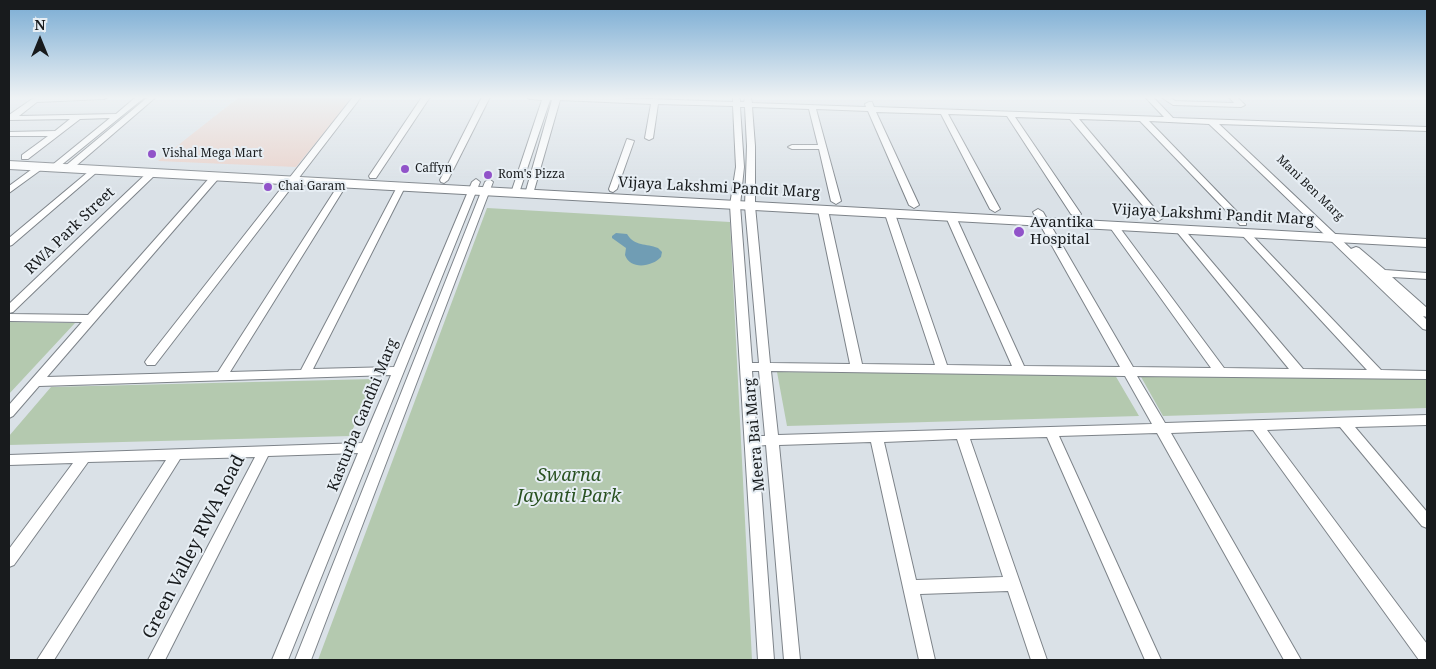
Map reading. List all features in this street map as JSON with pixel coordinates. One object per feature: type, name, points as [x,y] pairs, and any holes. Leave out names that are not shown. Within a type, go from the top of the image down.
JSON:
[{"type":"street","points":[[25,158],[63,128]]},
{"type":"street","points":[[66,164],[104,128]]},
{"type":"street","points":[[66,164],[112,128]]},
{"type":"street","points":[[151,362],[332,128]]},
{"type":"street","points":[[373,176],[405,128]]},
{"type":"street","points":[[444,180],[470,128]]},
{"type":"street","points":[[516,188],[540,128]]},
{"type":"street","points":[[530,189],[545,128]]},
{"type":"street","points":[[649,138],[651,128]]},
{"type":"street","points":[[738,128],[744,201]]},
{"type":"street","points":[[744,201],[751,146],[750,128]]},
{"type":"street","points":[[817,128],[836,201]]},
{"type":"street","points":[[881,128],[914,205]]},
{"type":"street","points":[[952,128],[995,210]]},
{"type":"street","points":[[1019,128],[1076,214]]},
{"type":"street","points":[[1082,128],[1158,218]]},
{"type":"street","points":[[1151,128],[1378,374]]},
{"type":"street","name":"Mani Ben Marg","points":[[1227,128],[1334,232],[1427,314]]},
{"type":"street","points":[[9,134],[56,133]]},
{"type":"street","points":[[613,189],[630,141]]},
{"type":"street","points":[[792,147],[822,147]]},
{"type":"street","name":"Vijaya Lakshmi Pandit Marg","points":[[9,157],[66,164],[94,170],[215,177],[373,176],[444,180],[481,187]]},
{"type":"street","name":"Vijaya Lakshmi Pandit Marg","points":[[9,166],[39,167],[66,164],[293,176],[343,184],[401,187],[516,188],[744,201],[836,201],[995,210],[1114,226],[1180,230],[1244,228]]},
{"type":"street","points":[[9,190],[39,167]]},
{"type":"street","points":[[9,243],[94,170]]},
{"type":"street","name":"RWA Park Street","points":[[9,310],[152,173]]},
{"type":"street","points":[[9,413],[215,177]]},
{"type":"street","points":[[221,377],[343,184]]},
{"type":"street","points":[[304,374],[401,187]]},
{"type":"street","points":[[303,660],[407,394],[481,187]]},
{"type":"street","name":"Kasturba Gandhi Marg","points":[[280,660],[399,371],[481,187]]},
{"type":"street","name":"Vijaya Lakshmi Pandit Marg","points":[[530,189],[613,189],[823,210],[951,217],[1040,217],[1076,214],[1158,218],[1244,228],[1334,232],[1427,232]]},
{"type":"street","name":"Meera Bai Marg","points":[[744,201],[746,367],[766,660]]},
{"type":"street","name":"Meera Bai Marg","points":[[744,201],[766,367],[792,660]]},
{"type":"street","points":[[823,210],[857,368]]},
{"type":"street","points":[[890,214],[942,369]]},
{"type":"street","points":[[951,217],[1020,370]]},
{"type":"street","points":[[1040,217],[1293,660]]},
{"type":"street","points":[[1114,226],[1220,372]]},
{"type":"street","points":[[1180,230],[1299,373]]},
{"type":"street","name":"Vijaya Lakshmi Pandit Marg","points":[[1334,232],[1427,243]]},
{"type":"street","name":"Mani Ben Marg","points":[[1334,232],[1368,272],[1427,326]]},
{"type":"street","points":[[1368,272],[1427,276]]},
{"type":"street","points":[[9,316],[91,319]]},
{"type":"street","points":[[746,367],[1427,375]]},
{"type":"street","points":[[36,382],[399,371]]},
{"type":"street","points":[[389,395],[407,394]]},
{"type":"street","points":[[752,441],[1427,420]]},
{"type":"street","points":[[1343,422],[1427,522]]},
{"type":"street","points":[[1256,425],[1427,657]]},
{"type":"street","points":[[1051,432],[1153,660]]},
{"type":"street","points":[[962,435],[1039,660]]},
{"type":"street","points":[[876,437],[927,660]]},
{"type":"street","points":[[9,460],[367,448]]},
{"type":"street","name":"Green Valley RWA Road","points":[[156,660],[264,452]]},
{"type":"street","points":[[45,660],[176,455]]},
{"type":"street","points":[[9,560],[84,458]]},
{"type":"street","points":[[910,587],[1013,584]]},
{"type":"shaded area","points":[[199,128],[328,128],[296,167],[158,161]]},
{"type":"green space","name":"Swarna Jayanti Park","points":[[487,208],[730,222],[752,660],[318,660]]},
{"type":"green space","points":[[9,322],[75,323],[9,394]]},
{"type":"green space","points":[[777,372],[1115,375],[1139,416],[787,426]]},
{"type":"green space","points":[[1140,375],[1427,377],[1427,408],[1163,416]]},
{"type":"green space","points":[[374,379],[350,436],[9,445],[9,436],[51,387]]},
{"type":"water","points":[[616,233],[627,234],[637,243],[658,248],[662,252],[661,257],[647,265],[631,263],[625,255],[626,248],[612,238]]},
{"type":"place","name":"Vishal Mega Mart","points":[[152,154]]},
{"type":"place","name":"Caffyn","points":[[405,169]]},
{"type":"place","name":"Rom's Pizza","points":[[488,175]]},
{"type":"place","name":"Chai Garam","points":[[268,187]]},
{"type":"place","name":"Avantika Hospital","points":[[1019,232]]}]
